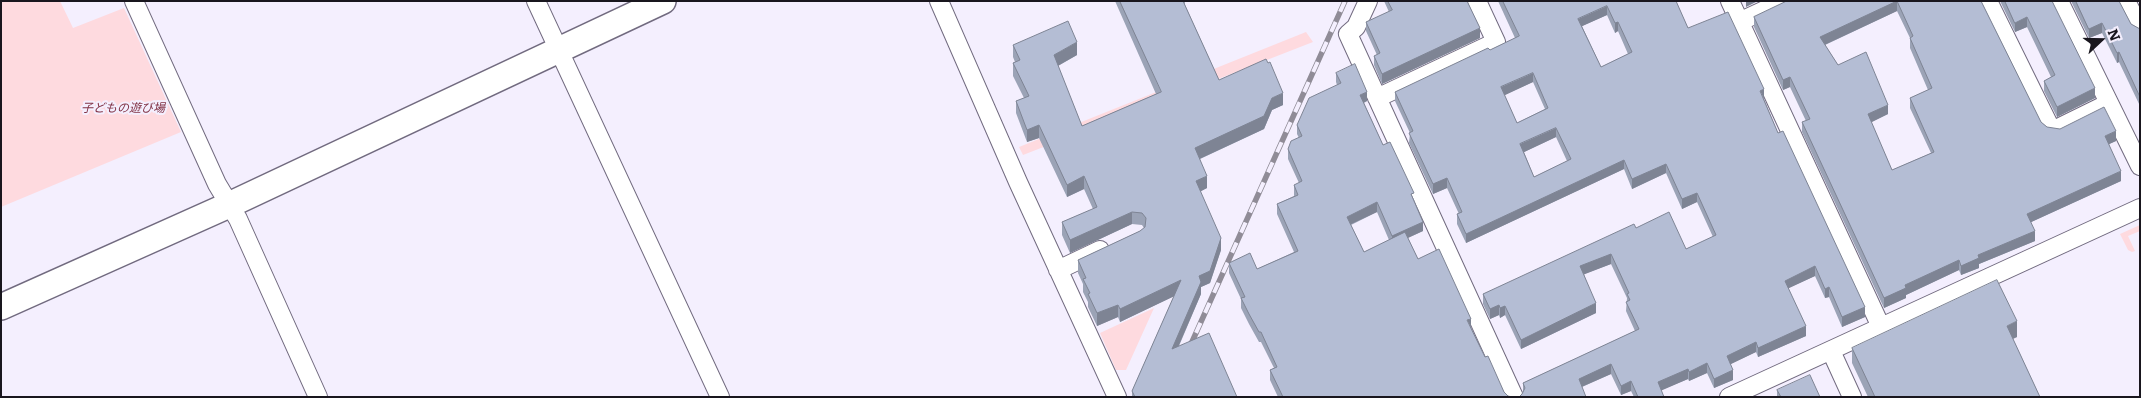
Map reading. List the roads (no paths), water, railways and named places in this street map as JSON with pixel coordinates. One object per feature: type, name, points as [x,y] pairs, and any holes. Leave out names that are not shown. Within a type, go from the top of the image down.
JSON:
[{"type":"street","points":[[134,1],[216,184],[240,224],[318,397]]},
{"type":"street","points":[[536,1],[720,397]]},
{"type":"street","points":[[1,307],[229,205],[663,1]]},
{"type":"street","points":[[939,1],[1058,270],[1117,397]]},
{"type":"street","points":[[1368,1],[1356,27],[1348,34],[1514,397]]},
{"type":"street","points":[[1377,98],[1496,42],[1477,1]]},
{"type":"street","points":[[1730,1],[1881,327]]},
{"type":"street","points":[[1739,22],[1784,1]]},
{"type":"street","points":[[1988,1],[2050,127],[2056,129],[2109,103]]},
{"type":"street","points":[[2059,1],[2140,166]]},
{"type":"street","points":[[2126,1],[2140,28]]},
{"type":"street","points":[[1729,397],[2140,208]]},
{"type":"street","points":[[1058,270],[1119,242]]},
{"type":"street","points":[[1831,351],[1852,397]]},
{"type":"railway","points":[[1187,353],[1345,1]]},
{"type":"park label","name":"子どもの遊び場","points":[[123,108]]}]
